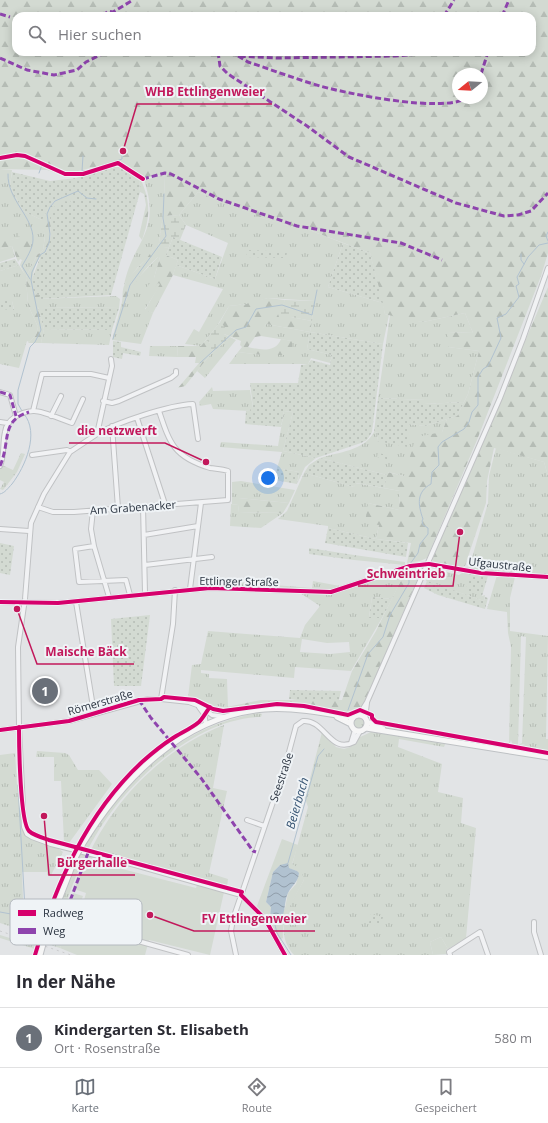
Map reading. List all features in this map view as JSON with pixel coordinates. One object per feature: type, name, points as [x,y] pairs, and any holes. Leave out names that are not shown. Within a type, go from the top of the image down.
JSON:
[{"type":"main road","name":"Römerstraße","points":[[59,899],[76,856],[100,816],[123,787],[140,770],[172,744],[207,724],[226,717],[254,711],[274,709],[317,712],[352,721]]},
{"type":"main road","points":[[366,723],[357,730],[352,721],[359,715],[366,723],[383,729],[548,757]]},
{"type":"main road","name":"Römerstraße","points":[[40,955],[43,945]]},
{"type":"street","points":[[359,715],[367,702],[502,390],[523,339],[548,268]]},
{"type":"street","points":[[97,434],[112,359]]},
{"type":"street","points":[[103,401],[112,403],[119,401],[171,378],[176,374],[176,371]]},
{"type":"street","points":[[33,411],[42,374],[91,374],[109,378]]},
{"type":"street","points":[[0,392],[10,395],[16,416]]},
{"type":"street","points":[[51,416],[61,396]]},
{"type":"street","points":[[0,466],[7,423],[16,416],[33,411],[72,423],[83,399]]},
{"type":"street","points":[[198,438],[193,404],[159,411],[112,426],[70,452],[50,482],[38,507],[29,532],[24,604],[18,647],[19,727],[24,827],[27,834],[32,837],[66,848],[135,865],[241,895],[265,919],[285,955]]},
{"type":"street","name":"Am Grabenacker","points":[[38,507],[53,512],[228,500],[228,470],[211,468],[188,459],[180,454],[167,434],[159,411]]},
{"type":"street","points":[[137,418],[165,504]]},
{"type":"street","points":[[0,422],[7,423]]},
{"type":"street","points":[[112,426],[118,508]]},
{"type":"street","points":[[32,455],[66,450],[70,452]]},
{"type":"street","points":[[190,589],[200,503]]},
{"type":"street","points":[[143,506],[145,593]]},
{"type":"street","points":[[93,510],[91,529],[94,546],[109,597]]},
{"type":"street","points":[[144,535],[198,526]]},
{"type":"street","points":[[0,528],[29,532]]},
{"type":"street","points":[[94,546],[75,549],[80,583],[126,580],[130,595]]},
{"type":"street","points":[[145,565],[212,557]]},
{"type":"street","name":"Ufgaustraße","points":[[427,565],[481,573],[548,577]]},
{"type":"street","name":"Ettlinger Straße","points":[[0,602],[24,604],[76,602],[174,590],[214,588],[331,592],[410,566],[427,565]]},
{"type":"street","points":[[161,699],[174,617],[174,590]]},
{"type":"street","points":[[76,602],[94,713]]},
{"type":"street","name":"Römerstraße","points":[[0,730],[69,721],[139,700],[161,699],[195,704],[207,712],[226,717]]},
{"type":"street","points":[[366,723],[367,702]]},
{"type":"street","points":[[195,704],[202,711],[207,724]]},
{"type":"street","points":[[207,712],[209,719],[207,724]]},
{"type":"street","name":"Seestraße","points":[[236,955],[231,931],[232,924],[291,748],[296,728],[301,721],[310,721],[319,726],[338,745],[351,744],[357,730]]},
{"type":"street","points":[[247,820],[264,826]]},
{"type":"street","points":[[534,922],[534,932],[541,955]]},
{"type":"street","points":[[450,955],[449,952],[480,932],[488,955]]},
{"type":"street","points":[[142,942],[188,955]]},
{"type":"green space","points":[[0,0],[548,0],[548,253],[541,276],[477,440],[427,558],[420,561],[407,563],[411,543],[376,539],[379,525],[365,523],[368,503],[399,510],[400,491],[384,488],[387,472],[404,476],[416,437],[442,432],[447,419],[457,416],[468,394],[479,351],[448,347],[448,332],[473,333],[465,313],[423,322],[407,320],[385,314],[370,253],[304,228],[277,223],[198,192],[179,215],[163,216],[165,177],[157,175],[143,178],[119,161],[62,175],[47,170],[0,169]]},
{"type":"green space","points":[[118,165],[139,179],[140,192],[111,295],[39,299],[40,295],[35,294],[32,288],[32,279],[41,255],[46,252],[51,235],[50,216],[54,207],[63,201],[71,202],[73,196],[57,199],[51,205],[42,220],[23,211],[10,186],[12,172],[50,181],[76,178]]},
{"type":"green space","points":[[0,169],[12,170],[10,186],[23,211],[42,220],[45,236],[43,250],[37,255],[26,277],[28,305],[38,327],[36,335],[29,342],[27,341],[19,368],[0,364],[0,309],[14,309],[12,301],[0,301],[0,271],[19,265],[25,275],[20,265],[22,260],[24,261],[20,227],[19,238],[0,243]]},
{"type":"green space","points":[[161,176],[165,177],[163,216],[158,249],[153,249],[150,256],[138,267],[124,285],[133,257],[148,225],[150,212],[149,198],[144,180]]},
{"type":"green space","points":[[139,179],[141,180],[144,188],[148,203],[147,224],[142,240],[139,236],[146,205],[144,194],[140,192]]},
{"type":"green space","points":[[198,192],[262,218],[293,227],[304,228],[343,243],[328,287],[383,303],[385,314],[389,315],[383,344],[310,332],[315,301],[268,298],[247,304],[229,306],[217,326],[201,346],[185,344],[194,329],[199,332],[223,289],[173,275],[176,265],[215,279],[228,243],[186,225],[179,215]]},
{"type":"green space","points":[[61,196],[74,196],[71,202],[50,216],[51,229],[49,242],[46,251],[37,263],[32,279],[35,294],[40,295],[40,307],[38,307],[44,329],[41,343],[28,343],[36,335],[38,327],[28,305],[26,277],[37,255],[43,250],[45,236],[41,221],[48,208]]},
{"type":"green space","points":[[179,215],[186,225],[180,240],[173,237],[169,247],[158,249],[163,216]]},
{"type":"green space","points":[[19,227],[32,228],[34,237],[24,261],[20,259],[18,262],[12,246],[0,249],[0,242],[19,238]]},
{"type":"green space","points":[[173,237],[222,257],[215,279],[176,265],[178,260],[166,255]]},
{"type":"green space","points":[[343,243],[370,253],[383,303],[328,287]]},
{"type":"green space","points":[[12,246],[15,257],[0,262],[0,249]]},
{"type":"green space","points":[[169,247],[166,255],[178,260],[173,275],[153,313],[145,310],[160,284],[158,283],[152,290],[147,287],[154,278],[160,257],[158,257],[143,272],[131,289],[125,302],[122,302],[123,288],[127,281],[153,249]]},
{"type":"green space","points":[[248,250],[287,252],[286,258],[246,257]]},
{"type":"green space","points":[[158,257],[160,257],[154,278],[161,284],[145,309],[153,313],[141,344],[112,340],[122,302],[125,302],[134,282]]},
{"type":"green space","points":[[15,259],[19,265],[0,271],[0,263]]},
{"type":"green space","points":[[548,287],[548,476],[544,462],[494,448],[487,481],[486,503],[465,566],[460,567],[435,562],[432,560]]},
{"type":"green space","points":[[116,296],[120,299],[119,308],[40,307],[39,299]]},
{"type":"green space","points":[[268,298],[285,300],[279,317],[291,317],[312,321],[310,332],[266,324],[260,333],[261,336],[255,337],[248,347],[258,349],[272,348],[279,343],[281,339],[292,341],[292,349],[298,350],[297,355],[261,355],[238,352],[242,347],[240,345],[241,341],[224,334],[220,322],[229,306],[247,304],[249,302]]},
{"type":"green space","points":[[285,300],[315,301],[312,321],[291,317],[279,317],[277,311]]},
{"type":"green space","points":[[0,301],[12,301],[14,310],[0,309]]},
{"type":"green space","points":[[38,307],[119,308],[112,330],[44,329]]},
{"type":"green space","points":[[465,313],[473,333],[448,332],[448,347],[479,351],[468,394],[464,402],[424,404],[425,400],[378,398],[390,315],[423,322]]},
{"type":"green space","points":[[220,322],[225,327],[224,334],[230,337],[210,355],[210,343],[206,340]]},
{"type":"green space","points":[[266,324],[310,332],[307,349],[332,355],[330,363],[311,358],[308,364],[229,364],[238,352],[261,355],[297,355],[292,349],[292,341],[261,336],[259,333]]},
{"type":"green space","points":[[44,329],[112,330],[109,345],[41,343]]},
{"type":"green space","points":[[310,332],[383,344],[372,432],[367,440],[361,443],[316,458],[283,451],[293,412],[284,411],[281,427],[245,424],[246,411],[250,411],[251,408],[253,408],[250,383],[298,383],[301,365],[308,364],[311,360],[330,365],[332,355],[307,349]]},
{"type":"green space","points":[[230,337],[236,340],[205,378],[197,371],[210,355]]},
{"type":"green space","points":[[206,340],[210,343],[210,355],[185,386],[178,388],[199,363],[195,363],[196,357],[177,357],[178,346],[201,346]]},
{"type":"green space","points":[[113,341],[121,342],[121,347],[141,352],[140,356],[123,353],[122,359],[113,357]]},
{"type":"green space","points":[[150,346],[178,346],[177,357],[149,356]]},
{"type":"green space","points":[[212,387],[213,391],[250,390],[253,408],[250,411],[213,409],[211,404],[200,406],[199,402]]},
{"type":"green space","points":[[378,398],[425,400],[425,404],[464,402],[457,416],[425,426],[409,424],[408,447],[377,441],[378,433],[374,432]]},
{"type":"green space","points":[[284,411],[293,412],[283,451],[316,458],[305,467],[298,482],[299,472],[277,468],[282,452],[220,447],[221,442],[278,446]]},
{"type":"green space","points":[[447,419],[442,432],[404,476],[388,472],[387,475],[320,458],[357,447],[370,438],[374,432],[378,433],[377,441],[409,424],[425,426]]},
{"type":"green space","points":[[496,448],[544,462],[548,476],[548,576],[483,572],[469,568],[488,503],[489,476]]},
{"type":"green space","points":[[21,453],[25,454],[17,472],[3,490],[0,489],[4,482],[0,480],[0,468],[2,465],[13,470]]},
{"type":"green space","points":[[378,453],[392,456],[391,460],[377,457]]},
{"type":"green space","points":[[320,458],[387,475],[384,488],[356,483],[354,487],[304,473],[309,465]]},
{"type":"green space","points":[[277,468],[299,472],[297,484],[275,480]]},
{"type":"green space","points":[[304,473],[354,487],[355,483],[400,491],[399,510],[368,503],[379,525],[376,539],[328,528],[328,526],[278,519],[287,511]]},
{"type":"green space","points":[[241,481],[295,490],[289,503],[239,498],[239,500],[232,500],[232,482]]},
{"type":"green space","points":[[239,498],[289,503],[283,513],[239,512],[238,505],[232,504],[232,500],[239,500]]},
{"type":"green space","points":[[231,504],[238,505],[239,512],[283,513],[261,528],[230,526]]},
{"type":"green space","points":[[328,528],[376,539],[408,543],[406,557],[325,543]]},
{"type":"green space","points":[[0,543],[14,546],[10,575],[0,573]]},
{"type":"green space","points":[[309,548],[354,555],[354,560],[309,554]]},
{"type":"green space","points":[[354,555],[405,562],[405,565],[354,560]]},
{"type":"green space","points":[[414,569],[418,571],[419,576],[361,710],[351,713],[344,713],[304,705],[277,704],[212,711],[198,701],[188,699],[197,698],[222,708],[261,700],[342,700],[352,671],[376,631],[404,574],[404,570]]},
{"type":"green space","points":[[404,570],[404,574],[392,599],[372,597],[369,617],[382,618],[351,671],[295,667],[294,678],[201,670],[201,673],[209,674],[209,678],[227,679],[228,707],[218,706],[188,697],[192,665],[201,664],[208,631],[300,638],[305,625],[320,606],[300,593],[333,594]],"holes":[[[302,639],[327,643],[349,642],[350,652],[330,654],[300,652]]]},
{"type":"green space","points":[[440,570],[459,575],[465,571],[477,574],[482,596],[485,595],[484,601],[426,581],[430,572]]},
{"type":"green space","points":[[470,574],[488,576],[482,596],[466,590]]},
{"type":"green space","points":[[497,575],[515,577],[510,598],[510,631],[548,636],[546,739],[548,739],[548,752],[520,747],[525,744],[513,746],[511,740],[509,745],[511,647],[508,633],[507,612],[487,609]],"holes":[[[521,636],[526,637],[522,743],[518,745]]]},
{"type":"green space","points":[[211,580],[312,588],[313,581],[340,586],[340,588],[322,591],[210,586]]},
{"type":"green space","points":[[427,581],[484,601],[485,597],[488,598],[485,609],[438,595],[424,588]]},
{"type":"green space","points":[[372,597],[392,599],[382,618],[369,618]]},
{"type":"green space","points":[[150,615],[141,686],[114,686],[111,619]]},
{"type":"green space","points":[[290,690],[341,691],[339,700],[305,701],[289,699]]},
{"type":"green space","points":[[259,713],[262,714],[261,717],[235,721],[208,730],[183,744],[158,763],[135,784],[115,807],[99,830],[86,854],[68,899],[62,899],[75,865],[87,841],[119,796],[138,775],[182,741],[232,719]]},
{"type":"green space","points":[[359,717],[363,719],[365,723],[363,727],[359,729],[355,727],[353,723],[355,719]]},
{"type":"green space","points":[[224,725],[213,788],[227,791],[209,873],[228,879],[227,887],[91,850],[115,811],[146,775],[183,746],[203,734]]},
{"type":"green space","name":"Beierbach","points":[[322,732],[336,747],[344,749],[350,747],[358,738],[371,732],[446,742],[444,747],[399,739],[398,747],[442,764],[438,792],[463,798],[461,823],[476,828],[466,938],[448,949],[441,937],[430,942],[433,955],[294,955],[284,936],[284,927],[289,908],[304,880],[292,865],[308,807],[305,798]]},
{"type":"green space","points":[[37,751],[65,753],[69,755],[78,770],[99,770],[112,784],[69,843],[64,842],[61,781],[54,781],[54,757],[36,757]]},
{"type":"green space","points":[[15,753],[17,785],[20,785],[23,831],[27,837],[55,846],[63,852],[51,875],[47,875],[47,872],[22,872],[23,899],[10,899],[10,926],[0,923],[0,755]]},
{"type":"green space","points":[[282,839],[298,845],[292,864],[301,869],[304,880],[286,916],[283,938],[278,941],[264,915],[257,906]],"holes":[[[280,865],[299,873],[296,884],[288,893],[285,908],[275,925],[270,916],[271,907],[266,902],[273,872]]]},
{"type":"green space","points":[[88,856],[96,858],[95,862],[196,888],[197,885],[224,892],[210,955],[149,940],[145,955],[77,955],[60,948],[61,945],[142,945],[142,899],[84,899],[86,893],[74,889]]},
{"type":"green space","points":[[73,893],[83,896],[82,899],[71,899]]},
{"type":"green space","points":[[371,914],[383,917],[380,927],[369,923]]},
{"type":"green space","points":[[0,935],[10,938],[10,941],[0,938]]},
{"type":"green space","points":[[441,937],[448,949],[446,950],[448,954],[433,955],[430,942]]},
{"type":"green space","points":[[22,945],[36,946],[35,949]]},
{"type":"green space","points":[[50,945],[61,945],[60,948]]},
{"type":"water","points":[[288,863],[289,868],[299,873],[296,882],[286,897],[283,915],[279,922],[275,925],[270,916],[271,907],[266,902],[273,872],[280,865]]},
{"type":"waterway","points":[[83,156],[82,171],[93,170],[122,159],[122,153]]},
{"type":"waterway","points":[[39,173],[42,165]]},
{"type":"waterway","points":[[8,174],[12,192],[32,232],[32,246],[22,266],[30,279]]},
{"type":"waterway","points":[[22,411],[18,404],[18,390],[30,347],[35,342],[41,330],[31,280],[32,272],[40,255],[45,252],[49,243],[50,234],[47,214],[55,201],[78,191],[87,198],[96,199]]},
{"type":"waterway","points":[[113,339],[130,285],[166,236],[163,218],[164,194]]},
{"type":"waterway","name":"Beierbach","points":[[548,232],[546,236],[548,241]]},
{"type":"waterway","name":"Beierbach","points":[[410,564],[418,553],[420,544],[428,534],[428,528],[423,525],[419,504],[423,491],[431,484],[432,472],[439,465],[438,447],[442,442],[464,429],[469,422],[472,412],[478,405],[478,377],[483,369],[488,366],[501,338],[497,318],[506,314],[519,297],[516,286],[519,284],[517,277],[528,257],[539,245],[548,243]]},
{"type":"waterway","points":[[521,254],[521,260],[524,264]]},
{"type":"waterway","points":[[200,363],[236,330],[246,327],[256,309],[282,305],[312,315],[317,290]]},
{"type":"waterway","points":[[0,494],[3,493],[17,477],[22,469],[29,450],[31,431],[29,422],[24,414]]},
{"type":"waterway","name":"Beierbach","points":[[348,710],[368,654],[383,637],[390,615],[409,583],[409,570]]},
{"type":"waterway","name":"Beierbach","points":[[288,863],[318,756],[324,749]]},
{"type":"waterway","points":[[18,785],[24,899]]},
{"type":"waterway","points":[[0,912],[10,914]]},
{"type":"waterway","name":"Beierbach","points":[[275,925],[277,933],[291,955]]},
{"type":"railway","points":[[0,931],[10,934]]},
{"type":"railway","points":[[41,945],[71,955]]},
{"type":"marked path","points":[[113,12],[133,0]]},
{"type":"marked path","points":[[446,12],[454,0]]},
{"type":"marked path","points":[[504,12],[509,0]]},
{"type":"marked path","points":[[107,12],[113,12]]},
{"type":"marked path","points":[[0,14],[10,17]]},
{"type":"marked path","points":[[0,58],[27,70],[54,75],[77,70],[86,62],[98,56]]},
{"type":"marked path","points":[[219,56],[220,66],[228,74],[307,126],[349,157],[456,203],[504,216],[518,215],[531,211],[548,193]]},
{"type":"marked path","points":[[238,56],[276,58],[395,56]]},
{"type":"marked path","points":[[238,56],[248,62],[334,89],[395,101],[438,104],[452,102]]},
{"type":"marked path","points":[[483,68],[487,56]]},
{"type":"marked path","points":[[143,179],[165,173],[171,174],[219,199],[297,226],[401,243],[442,260]]},
{"type":"marked path","points":[[0,392],[10,395],[16,416]]},
{"type":"marked path","points":[[0,466],[10,426],[20,416],[29,412]]},
{"type":"marked path","points":[[139,700],[151,718],[201,778],[253,851],[256,852]]},
{"type":"marked path","points":[[71,899],[88,853]]},
{"type":"cycle path","points":[[0,158],[17,155],[25,156],[65,174],[83,174],[118,163],[143,179]]},
{"type":"cycle path","points":[[0,602],[58,603],[210,588],[331,592],[410,566],[429,564],[481,573],[548,577]]},
{"type":"cycle path","points":[[0,730],[69,721],[139,700],[161,699],[164,697],[195,700],[213,709],[223,711],[277,704],[304,706],[348,715],[360,710],[372,715],[372,718],[376,722],[548,753]]},
{"type":"cycle path","points":[[54,899],[75,851],[89,827],[122,782],[153,753],[173,738],[199,722],[210,707]]},
{"type":"cycle path","points":[[19,727],[22,799],[26,825],[29,831],[49,840],[242,892]]},
{"type":"cycle path","points":[[241,895],[265,919],[285,955]]},
{"type":"cycle path","points":[[35,955],[38,945]]},
{"type":"place","name":"WHB Ettlingenweier","points":[[123,151]]},
{"type":"place","name":"die netzwerft","points":[[206,462]]},
{"type":"place","name":"Schweintrieb","points":[[460,532]]},
{"type":"place","name":"Maische Bäck","points":[[17,609]]},
{"type":"place","name":"Kindergarten St. Elisabeth","points":[[45,691]]},
{"type":"place","name":"Bürgerhalle","points":[[44,816]]},
{"type":"place","name":"FV Ettlingenweier","points":[[150,915]]}]
